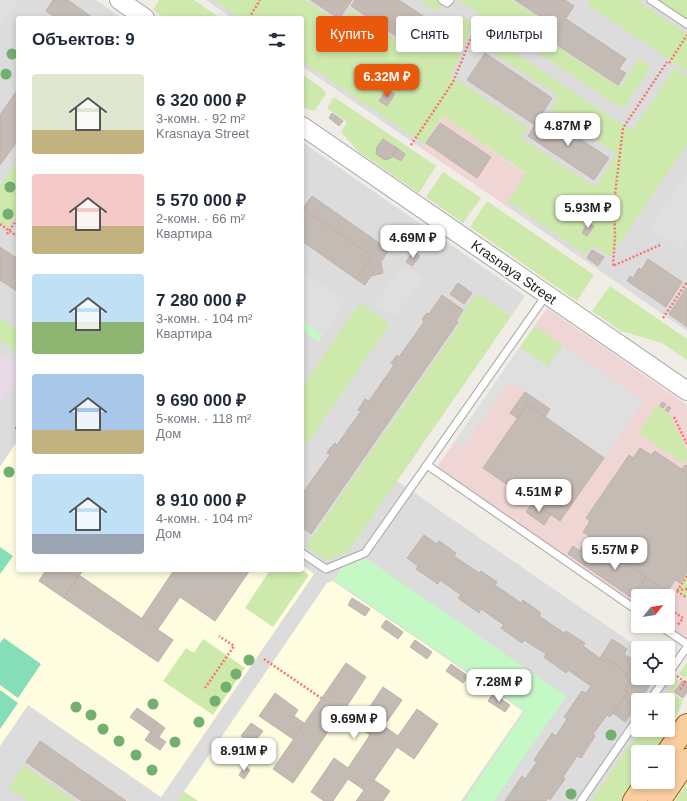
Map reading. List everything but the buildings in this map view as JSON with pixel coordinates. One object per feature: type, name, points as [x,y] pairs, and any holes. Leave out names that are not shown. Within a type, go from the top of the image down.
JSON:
[{"type":"main road","points":[[673,745],[687,725]]},
{"type":"main road","points":[[659,801],[687,760]]},
{"type":"main road","points":[[634,801],[642,789]]},
{"type":"street","points":[[119,0],[142,16]]},
{"type":"street","name":"Krasnaya Street","points":[[304,127],[687,391]]},
{"type":"lane","points":[[442,0],[447,3],[450,0]]},
{"type":"lane","points":[[651,0],[687,24]]},
{"type":"lane","points":[[304,554],[326,569],[365,553],[547,294]]},
{"type":"lane","points":[[427,465],[631,606]]},
{"type":"lane","points":[[672,634],[687,646],[675,664]]},
{"type":"lane","points":[[581,801],[631,728]]},
{"type":"path","points":[[249,16],[260,0]]},
{"type":"path","points":[[660,245],[613,266],[615,236],[614,203],[623,128],[687,35]]},
{"type":"path","points":[[411,145],[453,82],[471,40]]},
{"type":"path","points":[[7,234],[16,221]]},
{"type":"path","points":[[0,224],[16,236]]},
{"type":"path","points":[[663,318],[687,282]]},
{"type":"path","points":[[674,417],[687,444]]},
{"type":"path","points":[[677,590],[687,576]]},
{"type":"path","points":[[677,590],[687,589]]},
{"type":"path","points":[[677,590],[687,598]]},
{"type":"path","points":[[675,613],[683,618],[675,630]]},
{"type":"path","points":[[205,688],[234,646],[219,636]]},
{"type":"path","points":[[264,659],[321,698]]},
{"type":"path","points":[[680,689],[687,680]]},
{"type":"shaded area","points":[[1,0],[18,0],[0,26],[0,2]]},
{"type":"shaded area","points":[[18,0],[96,0],[119,16],[16,16],[16,363],[0,352],[0,26]]},
{"type":"shaded area","points":[[206,0],[687,0],[687,331],[505,205],[526,173],[443,116],[421,148],[304,67],[304,16],[229,16]]},
{"type":"shaded area","points":[[443,116],[526,174],[505,205],[421,148]]},
{"type":"shaded area","points":[[304,143],[525,296],[397,481],[631,642],[631,685],[671,685],[666,693],[631,693],[631,737],[635,737],[591,801],[461,801],[522,711],[327,583],[184,791],[198,801],[0,801],[0,746],[28,705],[161,797],[314,574],[304,566]]},
{"type":"shaded area","points":[[687,172],[687,242],[681,250],[649,228]]},
{"type":"shaded area","points":[[403,264],[423,279],[394,317],[375,303]]},
{"type":"shaded area","points":[[304,272],[346,301],[323,335],[304,321]]},
{"type":"shaded area","points":[[547,308],[687,405],[687,650],[662,633],[675,633],[675,589],[631,589],[631,611],[433,473]]},
{"type":"shaded area","points":[[563,345],[644,401],[604,458],[545,417],[550,409],[509,381],[463,448],[454,442],[520,347],[548,366]]},
{"type":"shaded area","points":[[0,352],[16,363],[16,381],[0,404]]},
{"type":"shaded area","points":[[16,381],[16,443],[0,467],[0,404]]},
{"type":"shaded area","points":[[16,443],[16,572],[304,572],[304,566],[314,574],[161,797],[28,705],[0,746],[0,467]]},
{"type":"shaded area","points":[[333,581],[523,711],[461,801],[198,801],[184,792],[327,583]]},
{"type":"green space","points":[[159,0],[194,0],[217,16],[162,16],[153,10]]},
{"type":"green space","points":[[213,0],[306,0],[329,16],[316,16],[316,52],[388,52],[388,35],[396,40],[396,52],[461,52],[451,76],[527,127],[521,138],[595,187],[617,154],[550,110],[559,96],[492,52],[514,52],[632,131],[675,68],[687,76],[687,145],[610,257],[593,245],[586,255],[508,201],[526,173],[443,116],[424,144],[304,62],[304,16],[236,16]]},
{"type":"green space","points":[[420,0],[438,0],[443,4],[438,12]]},
{"type":"green space","points":[[458,0],[512,0],[536,16],[482,16]]},
{"type":"green space","points":[[588,0],[636,0],[687,34],[687,71],[589,6]]},
{"type":"green space","points":[[658,0],[687,0],[687,19]]},
{"type":"green space","points":[[351,10],[360,16],[347,16]]},
{"type":"green space","points":[[463,17],[471,23],[471,29],[463,48]]},
{"type":"green space","points":[[557,47],[620,88],[639,59],[651,67],[623,109],[537,52],[557,52]]},
{"type":"green space","points":[[304,75],[323,89],[326,94],[314,111],[304,108]]},
{"type":"green space","points":[[334,97],[436,166],[419,193],[359,152],[341,132],[347,122],[327,108]]},
{"type":"green space","points":[[16,162],[16,217],[8,228],[0,222],[0,185]]},
{"type":"green space","points":[[443,172],[481,198],[463,223],[426,197]]},
{"type":"green space","points":[[487,201],[594,275],[577,301],[470,227]]},
{"type":"green space","points":[[610,286],[687,339],[687,360],[662,343],[621,331],[592,311]]},
{"type":"green space","points":[[477,293],[511,316],[347,553],[326,560],[306,546],[462,321],[459,319]]},
{"type":"green space","points":[[360,303],[390,324],[306,445],[304,444],[304,384]]},
{"type":"green space","points":[[0,317],[16,329],[16,352],[0,340]]},
{"type":"green space","points":[[304,321],[323,335],[318,342],[304,332]]},
{"type":"green space","points":[[535,326],[563,345],[548,366],[520,347]]},
{"type":"green space","points":[[657,405],[668,413],[687,450],[687,459],[684,464],[639,433]]},
{"type":"green space","points":[[0,547],[13,556],[0,574]]},
{"type":"green space","points":[[364,557],[566,696],[494,801],[464,801],[525,711],[334,580],[344,565]]},
{"type":"green space","points":[[304,571],[309,575],[273,627],[245,608],[269,572]]},
{"type":"green space","points":[[687,576],[687,598],[677,591]]},
{"type":"green space","points":[[4,638],[41,664],[18,698],[0,685],[0,643]]},
{"type":"green space","points":[[203,639],[245,668],[213,715],[163,681],[186,648],[194,653]]},
{"type":"green space","points":[[687,663],[687,676],[685,678],[679,674]]},
{"type":"green space","points":[[676,679],[680,681],[673,693],[666,693],[672,685],[675,685]]},
{"type":"green space","points":[[0,690],[18,703],[0,729]]},
{"type":"green space","points":[[675,694],[683,700],[675,719]]},
{"type":"green space","points":[[635,737],[666,737],[660,745],[631,745],[631,788],[622,801],[591,801]]},
{"type":"green space","points":[[23,765],[75,801],[27,801],[8,788]]},
{"type":"green space","points":[[687,784],[687,801],[675,801]]},
{"type":"green space","points":[[184,792],[198,801],[178,801]]}]
